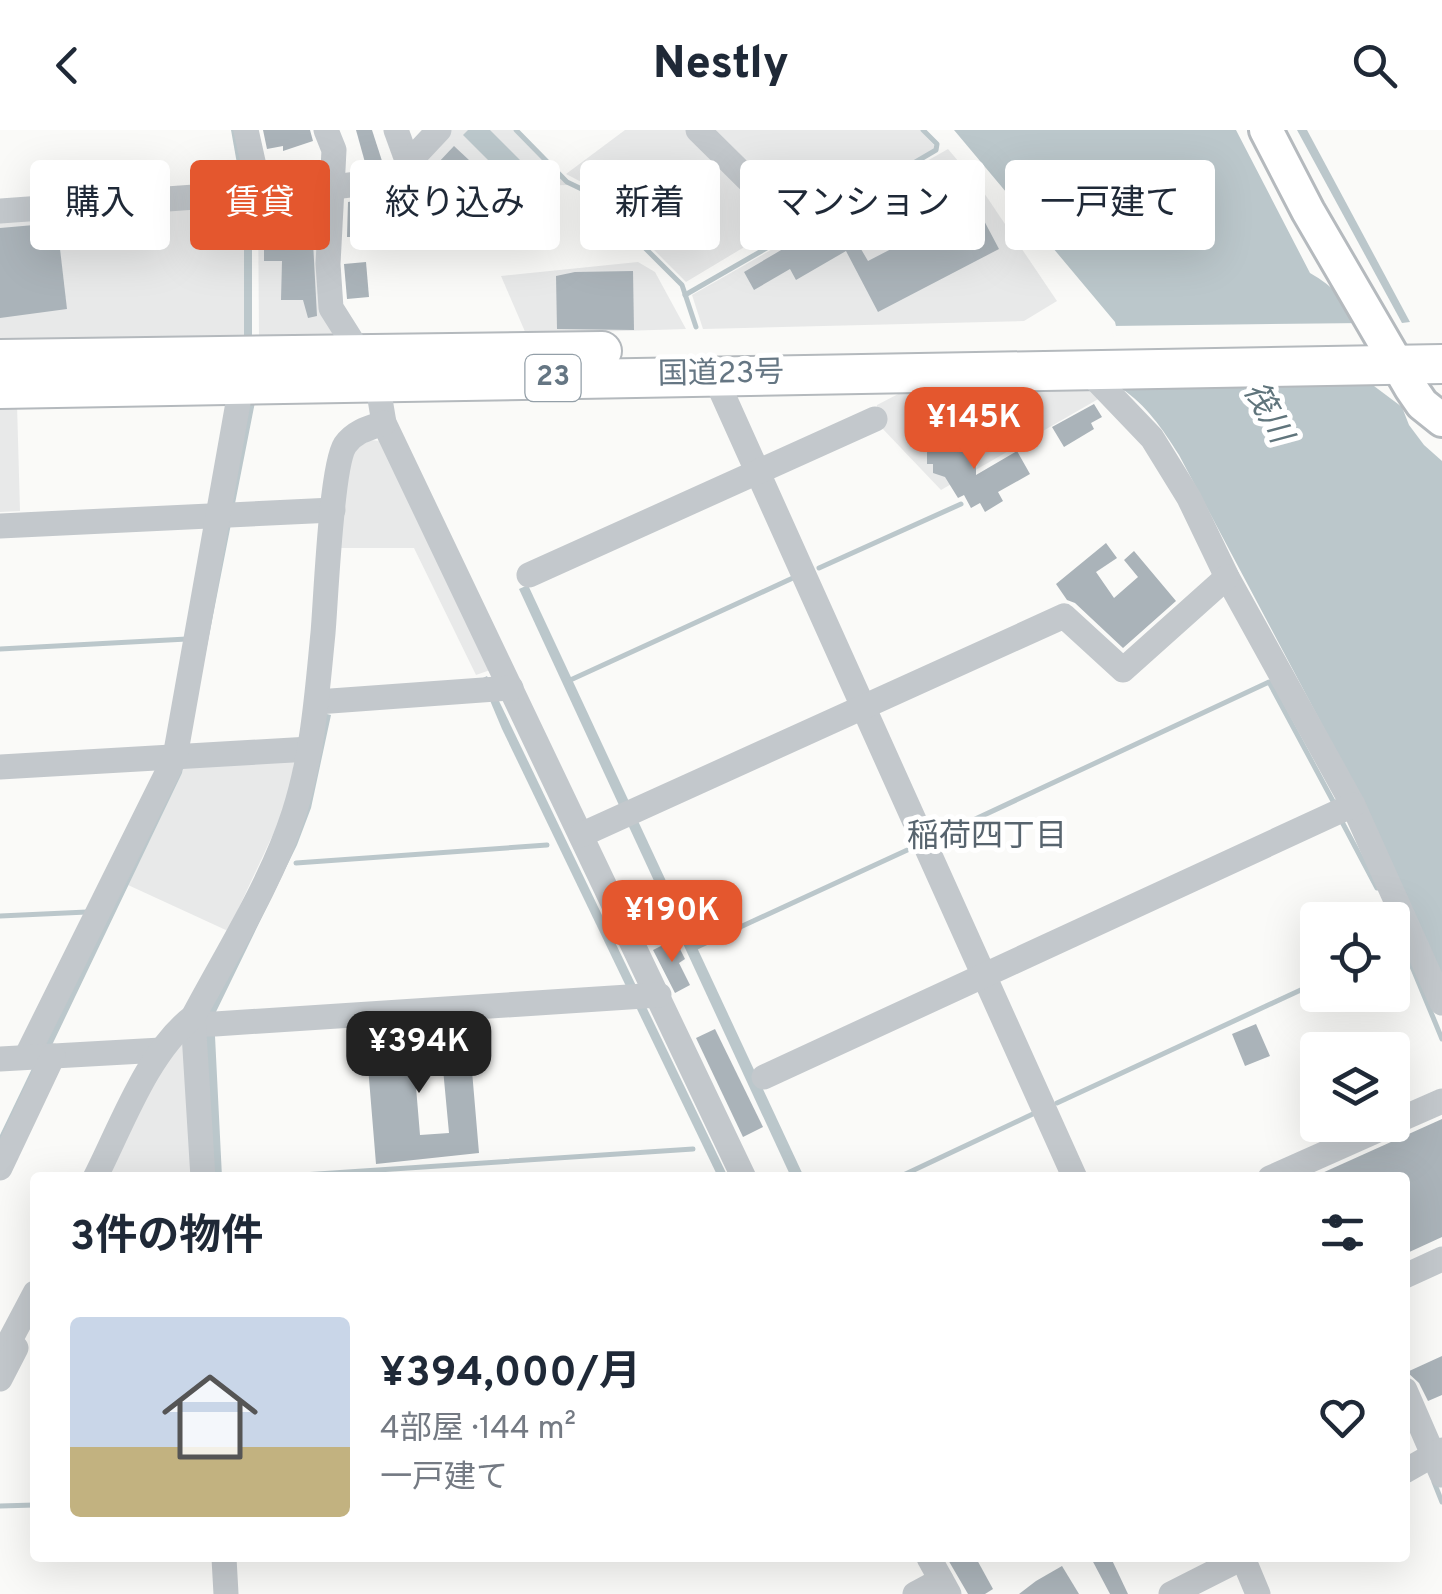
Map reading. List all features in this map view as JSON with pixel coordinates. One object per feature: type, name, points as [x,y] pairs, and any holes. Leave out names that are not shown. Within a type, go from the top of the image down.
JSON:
[{"type":"highway","name":"国道23号","points":[[0,359],[714,375],[1385,352],[1442,338]]},
{"type":"highway","name":"国道23号","points":[[1385,352],[1442,364]]},
{"type":"highway","name":"国道23号","points":[[0,389],[367,368],[1097,361]]},
{"type":"main road","points":[[1266,130],[1385,352],[1422,404],[1442,420]]},
{"type":"street","points":[[246,130],[248,160]]},
{"type":"street","points":[[326,130],[334,150],[328,264],[331,308],[367,368],[384,423],[496,690],[581,835],[642,996],[741,1172]]},
{"type":"street","points":[[396,130],[407,160]]},
{"type":"street","points":[[411,160],[439,130]]},
{"type":"street","points":[[698,130],[740,172]]},
{"type":"street","points":[[330,188],[350,186]]},
{"type":"street","points":[[0,210],[190,198]]},
{"type":"street","points":[[1097,361],[1189,498],[1353,805],[1442,1004]]},
{"type":"street","points":[[714,375],[1072,1172]]},
{"type":"street","points":[[0,1168],[40,1056],[181,756],[226,514],[238,403]]},
{"type":"street","points":[[529,576],[875,419]]},
{"type":"street","points":[[202,1172],[203,1022],[294,812],[310,749],[342,449],[362,430],[384,423]]},
{"type":"street","points":[[0,526],[334,510]]},
{"type":"street","points":[[581,835],[1064,616],[1123,670],[1228,577]]},
{"type":"street","points":[[316,702],[496,690]]},
{"type":"street","points":[[0,767],[310,749]]},
{"type":"street","points":[[764,1077],[1353,805]]},
{"type":"street","points":[[98,1172],[161,1050],[177,1029],[203,1022],[642,996]]},
{"type":"street","points":[[0,1059],[161,1050]]},
{"type":"street","points":[[1410,1116],[1442,1102]]},
{"type":"street","points":[[1283,1172],[1351,1142]]},
{"type":"street","points":[[1410,1274],[1442,1259]]},
{"type":"street","points":[[0,1379],[30,1306]]},
{"type":"street","points":[[1410,1400],[1439,1460],[1410,1469]]},
{"type":"street","points":[[224,1562],[226,1594]]},
{"type":"street","points":[[1171,1594],[1234,1562]]},
{"type":"street","points":[[1244,1562],[1258,1594]]},
{"type":"shaded area","points":[[451,130],[513,130],[543,160],[423,160]]},
{"type":"shaded area","points":[[625,130],[690,130],[740,178],[740,250],[686,282],[654,250],[720,250],[720,160],[585,160]]},
{"type":"shaded area","points":[[708,130],[920,130],[935,146],[916,160],[740,161]]},
{"type":"shaded area","points":[[948,149],[957,160],[929,160]]},
{"type":"shaded area","points":[[580,164],[580,181],[566,174]]},
{"type":"shaded area","points":[[985,194],[1005,224],[1005,250],[1023,250],[1057,301],[1024,321],[703,329],[692,295],[771,250],[985,250]]},
{"type":"shaded area","points":[[190,206],[190,250],[244,250],[244,339],[0,343],[0,216],[30,214],[30,250],[170,250],[170,207]]},
{"type":"shaded area","points":[[258,250],[326,250],[335,337],[259,339]]},
{"type":"shaded area","points":[[638,262],[655,272],[686,329],[526,334],[501,276]]},
{"type":"shaded area","points":[[1093,390],[1100,398],[941,490],[881,427],[876,415],[877,405],[902,392]]},
{"type":"shaded area","points":[[17,404],[20,511],[0,512],[0,405]]},
{"type":"shaded area","points":[[370,440],[380,441],[493,669],[476,675],[414,548],[338,548],[350,458],[354,450]]},
{"type":"shaded area","points":[[295,755],[289,800],[228,931],[128,885],[186,763]]},
{"type":"shaded area","points":[[182,1036],[195,1172],[107,1172],[169,1050]]},
{"type":"water","points":[[231,130],[239,130],[244,160],[236,160]]},
{"type":"water","points":[[468,130],[490,130],[520,160],[488,160],[463,135]]},
{"type":"water","name":"筏川","points":[[954,130],[1236,130],[1310,273],[1349,308],[1366,351],[1374,386],[1402,407],[1409,425],[1442,461],[1442,985],[1410,913],[1410,902],[1405,902],[1345,768],[1179,455],[1153,418],[1121,388],[1120,343],[1115,322],[1055,250],[1215,250],[1215,160],[1005,160],[1005,191],[985,167],[985,160],[979,160]]},
{"type":"water","points":[[1297,130],[1307,130],[1410,322],[1402,323]]},
{"type":"water","points":[[244,250],[252,250],[252,339],[244,339]]},
{"type":"water","points":[[247,401],[255,402],[182,773],[0,1154],[0,1135],[175,771]]},
{"type":"water","points":[[528,585],[802,1172],[789,1172],[519,589]]},
{"type":"water","points":[[487,676],[726,1172],[716,1172],[481,679]]},
{"type":"water","points":[[323,713],[331,715],[311,808],[297,845],[214,1016],[222,1172],[211,1172],[203,1018]]},
{"type":"pier","points":[[1365,323],[1378,383],[1116,386],[1111,326]]},
{"type":"building","points":[[263,130],[310,130],[313,141],[283,151],[283,146],[267,149]]},
{"type":"building","points":[[356,130],[372,130],[382,160],[364,160]]},
{"type":"building","points":[[454,146],[469,160],[441,160]]},
{"type":"building","points":[[350,202],[350,237],[347,237]]},
{"type":"building","points":[[985,222],[999,249],[878,312],[846,251],[796,280],[790,269],[754,290],[744,272],[781,250],[862,250],[868,261],[889,250],[985,250]]},
{"type":"building","points":[[30,225],[30,250],[60,250],[67,309],[0,318],[0,228]]},
{"type":"building","points":[[264,250],[313,250],[317,316],[308,318],[303,300],[281,300],[282,261],[264,261]]},
{"type":"building","points":[[366,262],[369,297],[347,299],[344,264]]},
{"type":"building","points":[[633,271],[634,330],[557,329],[556,276]]},
{"type":"building","points":[[1094,404],[1102,417],[1091,423],[1094,429],[1064,447],[1052,427]]},
{"type":"building","points":[[942,434],[957,434],[957,444],[976,444],[976,475],[1017,451],[1030,474],[998,492],[1003,501],[985,512],[980,503],[971,508],[964,495],[958,498],[945,477],[933,473],[933,464],[927,464],[927,444],[942,444]]},
{"type":"building","points":[[1106,543],[1117,558],[1096,572],[1114,598],[1138,577],[1124,560],[1134,551],[1176,601],[1123,648],[1067,600],[1056,584]]},
{"type":"building","points":[[675,939],[685,959],[679,963],[690,985],[675,993],[653,950]]},
{"type":"building","points":[[468,1024],[479,1153],[376,1164],[365,1030],[411,1027],[420,1135],[449,1133],[439,1026]]},
{"type":"building","points":[[1256,1024],[1270,1056],[1245,1066],[1232,1034]]},
{"type":"building","points":[[715,1029],[763,1127],[743,1137],[696,1038]]},
{"type":"building","points":[[1442,1119],[1442,1237],[1410,1252],[1410,1172],[1324,1172],[1391,1142],[1410,1142],[1410,1133]]},
{"type":"building","points":[[1442,1356],[1442,1395],[1428,1401],[1410,1371]]},
{"type":"building","points":[[949,1562],[978,1562],[993,1589],[985,1594],[968,1594]]},
{"type":"building","points":[[1093,1562],[1113,1562],[1128,1594],[1110,1594]]},
{"type":"building","points":[[1062,1566],[1079,1594],[1019,1594],[1036,1581]]},
{"type":"waterway","points":[[516,130],[567,182],[590,193],[682,285],[696,327]]},
{"type":"waterway","points":[[919,160],[936,150],[937,144],[923,130]]},
{"type":"waterway","points":[[685,295],[763,250]]},
{"type":"waterway","points":[[819,568],[961,504]]},
{"type":"waterway","points":[[566,682],[795,577]]},
{"type":"waterway","points":[[0,649],[187,639]]},
{"type":"waterway","points":[[939,836],[1269,682],[1334,803]]},
{"type":"waterway","points":[[1341,820],[1377,888]]},
{"type":"waterway","points":[[296,863],[547,845]]},
{"type":"waterway","points":[[697,947],[916,846]]},
{"type":"waterway","points":[[0,916],[87,912]]},
{"type":"waterway","points":[[1410,962],[1442,1039]]},
{"type":"waterway","points":[[1057,1103],[1300,990]]},
{"type":"waterway","points":[[910,1172],[1037,1112]]},
{"type":"waterway","points":[[347,1172],[693,1149]]},
{"type":"waterway","points":[[1434,1482],[1442,1502]]},
{"type":"waterway","points":[[0,1506],[30,1505]]},
{"type":"district","name":"稲荷四丁目","points":[[987,838]]}]
